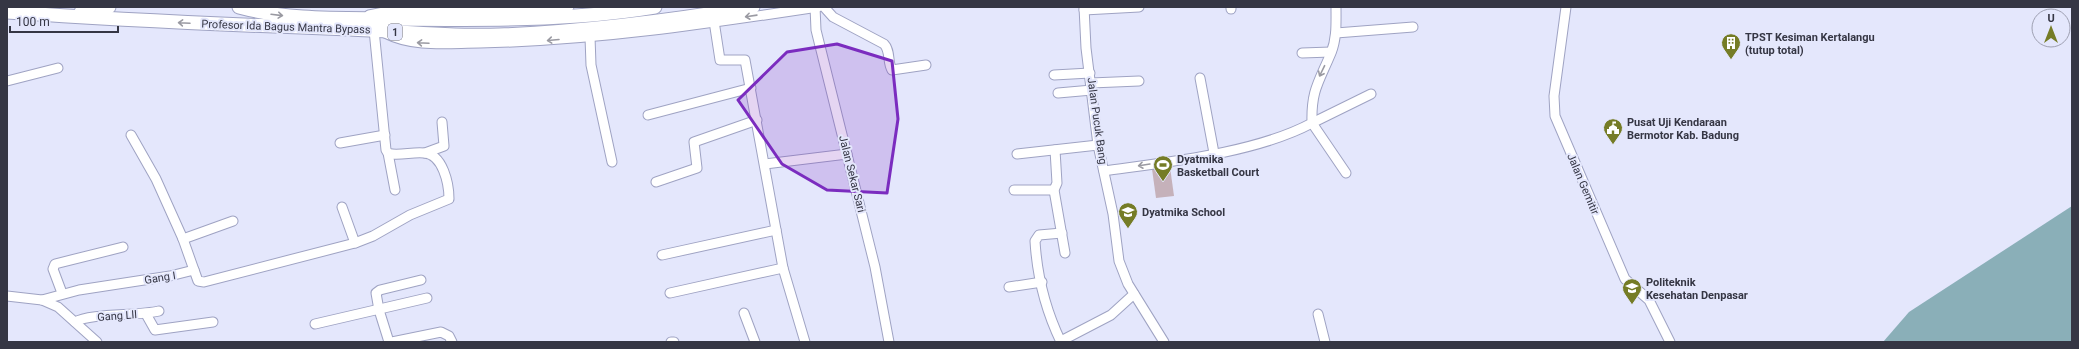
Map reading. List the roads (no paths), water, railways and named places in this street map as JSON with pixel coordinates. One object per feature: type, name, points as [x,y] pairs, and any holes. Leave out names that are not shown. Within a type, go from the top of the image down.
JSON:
[{"type":"highway","points":[[7,12],[35,14],[87,12],[109,7]]},
{"type":"highway","name":"Profesor Ida Bagus Mantra Bypass","points":[[239,7],[266,14],[298,17],[472,20],[568,16],[655,7]]},
{"type":"highway","name":"Profesor Ida Bagus Mantra Bypass","points":[[35,14],[460,36],[593,30],[641,25],[753,7]]},
{"type":"highway","points":[[363,18],[379,31]]},
{"type":"street","points":[[363,18],[370,14],[384,12],[480,12],[569,7]]},
{"type":"street","points":[[395,190],[385,135],[379,31],[404,41],[436,43],[520,42],[590,37],[816,7]]},
{"type":"street","name":"Jalan Sekar Sari","points":[[816,7],[816,30],[875,267],[889,342]]},
{"type":"street","points":[[824,7],[834,17],[884,44],[888,50],[889,63],[892,70],[926,65]]},
{"type":"street","points":[[1084,9],[1139,7]]},
{"type":"street","points":[[1336,7],[1336,33],[1331,52],[1313,92],[1311,106],[1312,124],[1346,173]]},
{"type":"street","name":"Jalan Gemitir","points":[[1566,7],[1554,96],[1555,116],[1625,279],[1649,300],[1670,342]]},
{"type":"street","name":"Jalan Pucuk Bang","points":[[1084,9],[1086,48],[1098,145],[1113,214],[1119,261],[1134,294],[1164,342]]},
{"type":"street","points":[[714,21],[720,60],[744,60],[751,88],[783,268],[804,342]]},
{"type":"street","points":[[1336,33],[1413,27]]},
{"type":"street","points":[[590,37],[591,65],[612,162]]},
{"type":"street","points":[[1302,53],[1331,52]]},
{"type":"street","points":[[7,81],[58,68]]},
{"type":"street","points":[[1054,75],[1090,73]]},
{"type":"street","points":[[1200,78],[1214,153]]},
{"type":"street","points":[[1058,93],[1139,81]]},
{"type":"street","points":[[648,115],[751,88]]},
{"type":"street","points":[[1104,171],[1214,153],[1262,143],[1296,132],[1371,94]]},
{"type":"street","points":[[656,182],[697,168],[694,142],[756,120]]},
{"type":"street","points":[[388,153],[425,153],[444,146],[442,122]]},
{"type":"street","points":[[131,135],[156,179],[184,239],[198,281],[204,282],[355,243],[373,236],[410,215],[449,199],[442,166],[433,156],[425,153]]},
{"type":"street","points":[[340,143],[385,135]]},
{"type":"street","points":[[1017,154],[1098,145]]},
{"type":"street","points":[[1055,150],[1057,183],[1054,190],[1065,253]]},
{"type":"street","points":[[765,164],[847,154]]},
{"type":"street","points":[[1014,190],[1054,190]]},
{"type":"street","points":[[342,207],[355,243]]},
{"type":"street","points":[[184,239],[233,221]]},
{"type":"street","points":[[662,255],[776,230]]},
{"type":"street","points":[[1062,233],[1039,235],[1035,239],[1047,307],[1061,341],[1111,315],[1134,294]]},
{"type":"street","points":[[62,293],[53,269],[55,264],[123,247]]},
{"type":"street","points":[[670,293],[783,268]]},
{"type":"street","name":"Gang I","points":[[42,300],[62,293],[170,276],[194,270]]},
{"type":"street","points":[[422,280],[380,290],[376,296],[379,310],[391,342],[441,332],[450,336],[452,342]]},
{"type":"street","points":[[1009,287],[1042,282]]},
{"type":"street","points":[[7,296],[42,300],[58,307],[97,342]]},
{"type":"street","points":[[315,324],[427,298]]},
{"type":"street","name":"Gang Lll","points":[[75,322],[87,318],[146,314],[159,311]]},
{"type":"street","points":[[744,313],[755,342]]},
{"type":"street","points":[[146,314],[153,328],[157,330],[213,322]]},
{"type":"street","points":[[1318,314],[1325,342]]},
{"type":"place","name":"TPST Kesiman Kertalangu (tutup total)","points":[[1731,60]]},
{"type":"place","name":"Pusat Uji Kendaraan Bermotor Kab. Badung","points":[[1613,145]]},
{"type":"place","name":"Dyatmika Basketball Court","points":[[1163,182]]},
{"type":"place","name":"Dyatmika School","points":[[1128,229]]},
{"type":"place","name":"Politeknik Kesehatan Denpasar","points":[[1632,305]]}]
